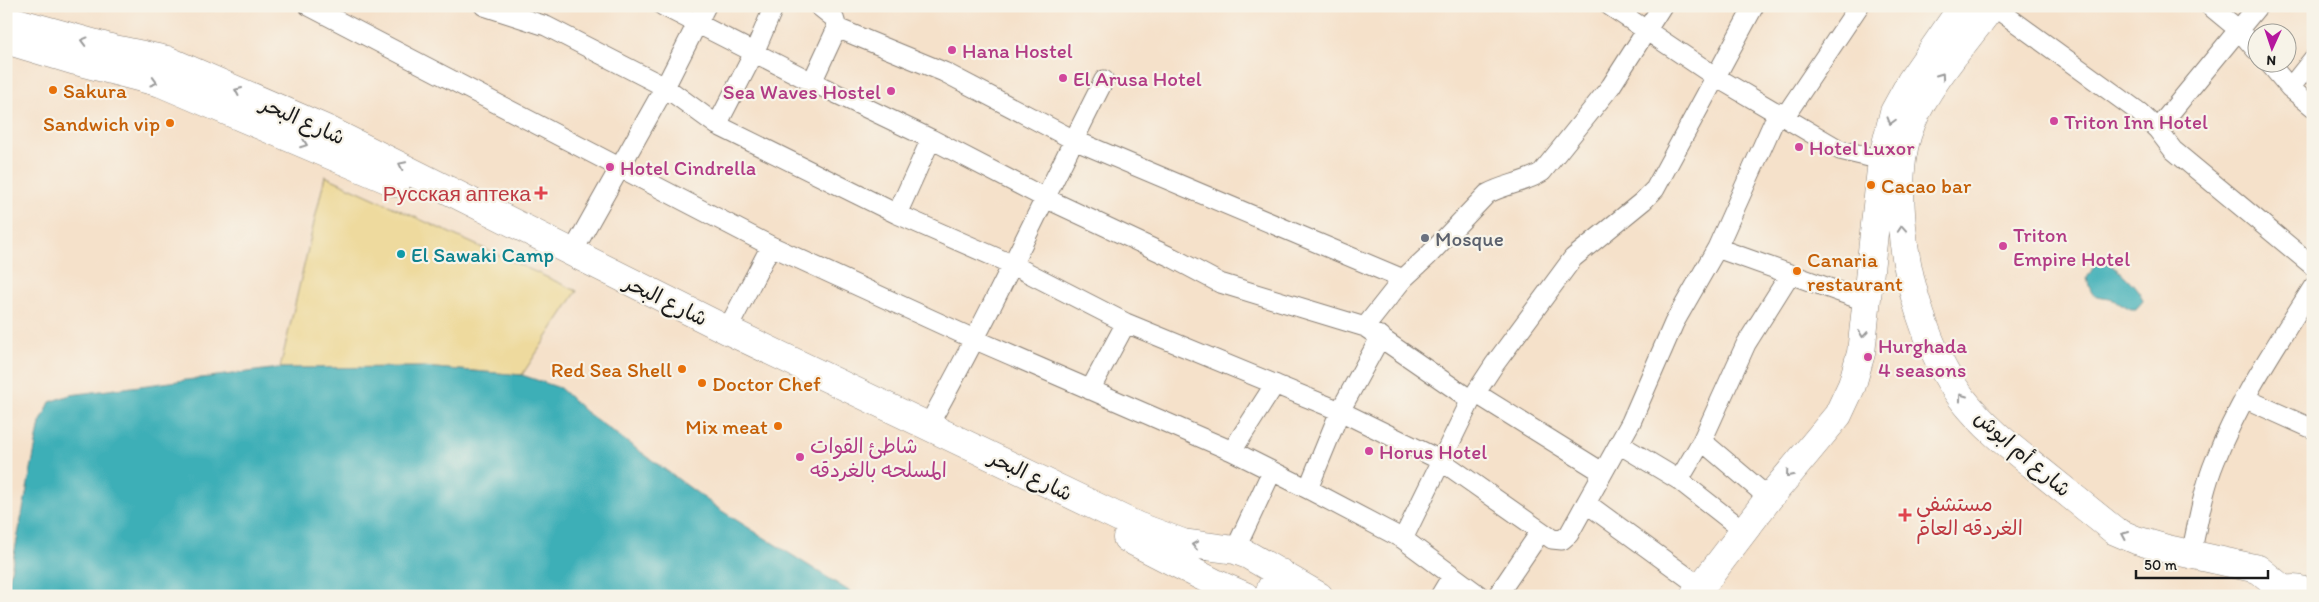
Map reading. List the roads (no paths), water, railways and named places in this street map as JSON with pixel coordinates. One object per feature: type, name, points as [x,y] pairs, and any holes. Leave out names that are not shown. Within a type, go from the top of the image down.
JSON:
[{"type":"main road","points":[[1698,592],[1770,498],[1838,415],[1852,385],[1861,354],[1865,301],[1882,160],[1894,112],[1911,82],[1963,6]]},
{"type":"main road","name":"شارع أم ابوش","points":[[1992,6],[1923,102],[1913,120],[1903,151],[1901,207],[1904,248],[1912,286],[1935,351],[1960,396],[1996,435],[2115,531],[2167,550],[2258,569],[2279,593]]},
{"type":"main road","name":"شارع البحر","points":[[6,18],[114,49],[167,60],[326,129],[727,330],[1136,526],[1183,543],[1235,550],[1248,554],[1275,585],[1319,596]]},
{"type":"main road","name":"شارع البحر","points":[[6,40],[76,62],[161,83],[381,176],[562,262],[764,362],[994,470],[1213,582],[1245,596]]},
{"type":"main road","points":[[1213,582],[1226,568],[1235,550]]},
{"type":"main road","points":[[2279,593],[2295,588],[2313,595]]},
{"type":"street","points":[[309,6],[771,246],[976,340],[1232,451],[1308,489],[1403,539],[1480,596]]},
{"type":"street","points":[[484,6],[546,26],[665,87],[717,125],[898,214],[1011,264],[1126,323],[1340,411],[1440,460],[1552,539],[1562,540],[1569,534],[1619,444],[1674,323],[1717,248],[1781,114],[1859,6]]},
{"type":"street","points":[[663,6],[702,14],[754,53],[931,139],[1045,198],[1173,258],[1220,283],[1373,332],[1474,397],[1602,472]]},
{"type":"street","points":[[717,125],[754,53],[774,6]]},
{"type":"street","points":[[812,82],[836,28],[834,18],[820,6]]},
{"type":"street","points":[[1610,6],[1716,77],[1846,152],[1882,160]]},
{"type":"street","points":[[1308,489],[1373,332],[1403,280],[1487,194],[1497,188],[1531,179],[1542,172],[1611,86],[1662,6]]},
{"type":"street","points":[[1992,6],[2140,112],[2158,129],[2173,150],[2313,266]]},
{"type":"street","points":[[2210,6],[2246,38]]},
{"type":"street","points":[[2158,129],[2258,6]]},
{"type":"street","points":[[1403,539],[1440,460],[1474,397],[1494,365],[1573,258],[1643,201],[1654,189],[1716,77],[1747,9]]},
{"type":"street","points":[[572,253],[665,87],[702,14]]},
{"type":"street","points":[[836,28],[944,72],[1074,140],[1403,280]]},
{"type":"street","points":[[2290,88],[2313,59]]},
{"type":"street","points":[[2276,72],[2290,88],[2313,107]]},
{"type":"street","points":[[928,426],[976,340],[1011,264],[1104,80]]},
{"type":"street","points":[[898,214],[931,139]]},
{"type":"street","points":[[727,330],[771,246]]},
{"type":"street","points":[[1717,248],[1865,301]]},
{"type":"street","points":[[1679,480],[1702,441],[1746,344],[1790,274]]},
{"type":"street","points":[[2191,554],[2214,462],[2244,398],[2313,287]]},
{"type":"street","points":[[1090,390],[1126,323]]},
{"type":"street","points":[[1232,451],[1275,384]]},
{"type":"street","points":[[2244,398],[2313,428]]},
{"type":"street","points":[[1702,441],[1770,498]]},
{"type":"street","points":[[1619,444],[1679,480],[1744,531]]},
{"type":"street","points":[[1235,550],[1272,471]]},
{"type":"street","points":[[1586,503],[1698,592]]},
{"type":"street","points":[[1497,596],[1541,531]]},
{"type":"street","points":[[1440,596],[1452,576]]},
{"type":"water","points":[[2097,261],[2117,269],[2137,289],[2143,301],[2136,309],[2131,309],[2116,301],[2094,295],[2087,278]]},
{"type":"water","points":[[423,367],[522,375],[560,388],[586,412],[722,511],[857,596],[6,596],[40,423],[50,402],[70,395],[279,368]]},
{"type":"place","name":"Hana Hostel","points":[[952,50]]},
{"type":"place","name":"El Arusa Hotel","points":[[1063,78]]},
{"type":"place","name":"Sakura","points":[[53,90]]},
{"type":"place","name":"Sea Waves Hostel","points":[[891,91]]},
{"type":"place","name":"Triton Inn Hotel","points":[[2054,121]]},
{"type":"place","name":"Sandwich vip","points":[[170,123]]},
{"type":"place","name":"Hotel Luxor","points":[[1799,147]]},
{"type":"place","name":"Hotel Cindrella","points":[[610,167]]},
{"type":"place","name":"Cacao bar","points":[[1871,185]]},
{"type":"place","name":"Русская аптека","points":[[541,193]]},
{"type":"place","name":"Mosque","points":[[1425,238]]},
{"type":"place","name":"Triton Empire Hotel","points":[[2003,246]]},
{"type":"place","name":"El Sawaki Camp","points":[[401,254]]},
{"type":"place","name":"Canaria restaurant","points":[[1797,271]]},
{"type":"place","name":"Hurghada 4 seasons","points":[[1868,357]]},
{"type":"place","name":"Red Sea Shell","points":[[682,369]]},
{"type":"place","name":"Doctor Chef","points":[[702,383]]},
{"type":"place","name":"Mix meat","points":[[778,426]]},
{"type":"place","name":"Horus Hotel","points":[[1369,451]]},
{"type":"place","name":"شاطئ القوات المسلحه بالغردقه","points":[[800,457]]},
{"type":"place","name":"مستشفي الغردقه العام","points":[[1905,515]]}]
